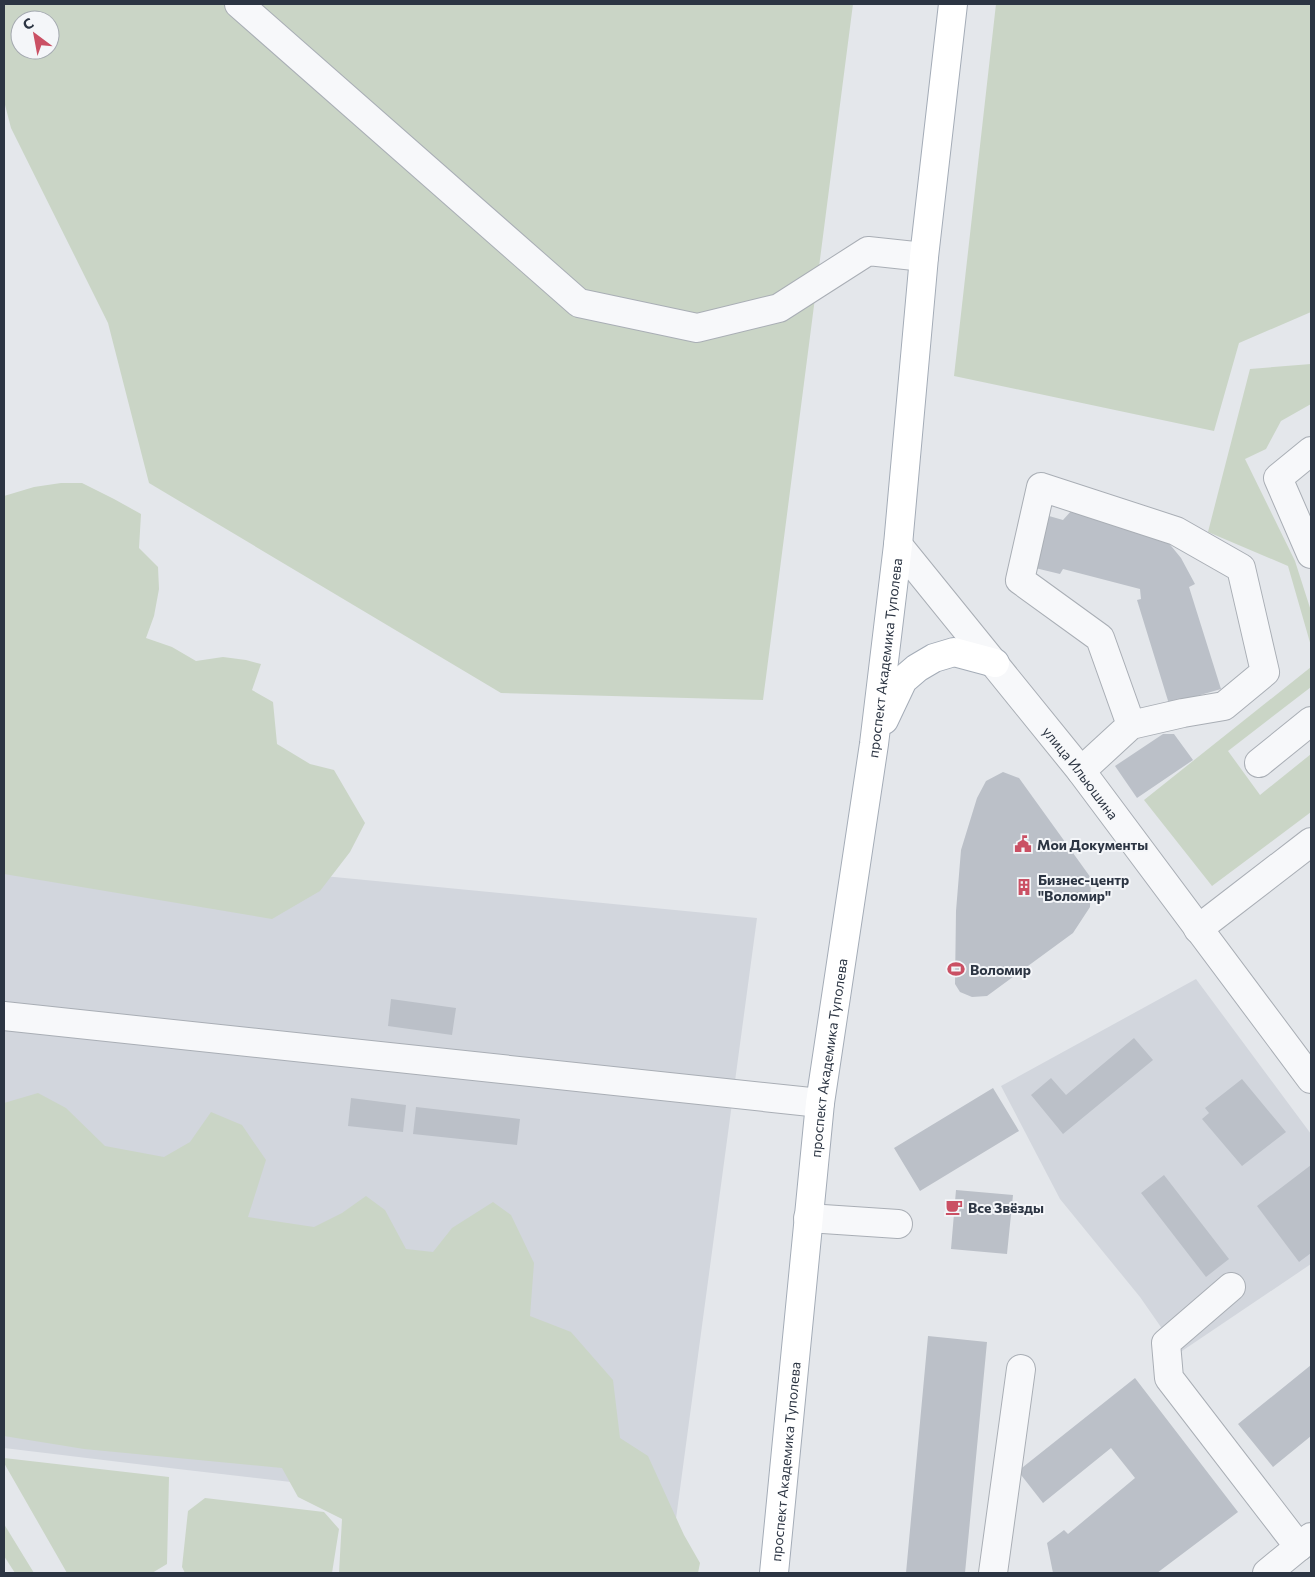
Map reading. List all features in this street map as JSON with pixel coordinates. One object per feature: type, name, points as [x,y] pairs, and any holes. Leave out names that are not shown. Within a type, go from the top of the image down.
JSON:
[{"type":"main road","name":"проспект Академика Туполева","points":[[774,1573],[820,1102],[874,744],[898,545],[924,256],[953,4]]},
{"type":"main road","points":[[874,744],[903,680],[918,668],[934,658],[954,652],[995,664]]},
{"type":"street","points":[[239,4],[579,303],[697,328],[779,308],[868,251],[924,256]]},
{"type":"street","points":[[1311,451],[1278,478],[1311,554]]},
{"type":"street","points":[[1081,772],[1131,725],[1182,713],[1224,706],[1265,672],[1241,568],[1176,530],[1041,487],[1020,580],[1100,638],[1131,725]]},
{"type":"street","name":"улица Ильюшина","points":[[898,545],[1081,772],[1311,1079]]},
{"type":"street","points":[[1259,763],[1311,721]]},
{"type":"street","points":[[1198,929],[1311,842]]},
{"type":"street","points":[[4,1016],[820,1102]]},
{"type":"street","points":[[808,1218],[898,1224]]},
{"type":"street","points":[[1230,1287],[1166,1343],[1169,1378],[1305,1542],[1267,1573]]},
{"type":"street","points":[[994,1573],[1021,1369]]},
{"type":"shaded area","points":[[4,845],[757,918],[675,1526],[4,1448]]},
{"type":"shaded area","points":[[1196,979],[1311,1134],[1311,1264],[1179,1353],[1140,1297],[1060,1199],[1001,1086]]},
{"type":"green space","points":[[4,4],[853,4],[763,700],[501,693],[149,483],[108,323],[11,128],[4,101]]},
{"type":"green space","points":[[996,4],[1311,4],[1311,312],[1239,343],[1214,431],[954,376]]},
{"type":"green space","points":[[1311,364],[1311,404],[1281,421],[1266,449],[1245,459],[1295,561],[1311,611],[1311,646],[1288,566],[1208,532],[1250,369]]},
{"type":"green space","points":[[61,483],[82,483],[141,514],[139,548],[158,567],[159,589],[154,616],[146,638],[172,647],[196,661],[223,657],[261,664],[252,690],[273,702],[277,744],[310,764],[334,770],[365,823],[350,852],[320,891],[272,919],[4,874],[4,496],[34,487]]},
{"type":"green space","points":[[1311,667],[1311,687],[1228,751],[1260,795],[1311,754],[1311,812],[1212,886],[1144,800]]},
{"type":"green space","points":[[38,1093],[66,1108],[105,1146],[164,1157],[190,1142],[211,1112],[242,1125],[266,1160],[248,1217],[314,1227],[342,1213],[366,1196],[385,1210],[406,1249],[433,1252],[452,1228],[493,1202],[511,1215],[534,1263],[530,1316],[571,1332],[613,1380],[620,1438],[648,1456],[684,1535],[700,1563],[698,1573],[339,1573],[342,1519],[298,1497],[282,1468],[84,1449],[4,1436],[4,1103]]},
{"type":"green space","points":[[4,1458],[169,1477],[167,1564],[152,1573],[67,1573],[4,1463]]},
{"type":"green space","points":[[205,1498],[324,1512],[339,1529],[332,1573],[185,1573],[182,1567],[188,1511]]},
{"type":"green space","points":[[4,1524],[34,1573],[15,1573],[4,1556]]},
{"type":"building","points":[[1072,510],[1163,537],[1172,547],[1181,558],[1195,584],[1189,587],[1221,689],[1169,704],[1137,600],[1141,599],[1140,589],[1063,569],[1060,574],[1031,567],[1042,514],[1063,520]]},
{"type":"building","points":[[1163,734],[1174,734],[1193,760],[1137,798],[1115,766]]},
{"type":"building","name":"Бизнес-центр \"Воломир\"","points":[[1003,772],[1019,778],[1091,878],[1090,907],[1073,933],[987,996],[972,997],[960,992],[955,984],[956,911],[961,850],[977,798],[986,781]]},
{"type":"building","points":[[391,999],[456,1008],[452,1035],[388,1026]]},
{"type":"building","points":[[1134,1038],[1153,1060],[1063,1134],[1031,1095],[1051,1078],[1066,1095]]},
{"type":"building","points":[[1242,1079],[1286,1132],[1242,1166],[1202,1119],[1209,1113],[1205,1108]]},
{"type":"building","points":[[993,1088],[1019,1131],[920,1191],[894,1148]]},
{"type":"building","points":[[351,1098],[406,1105],[403,1132],[348,1126]]},
{"type":"building","points":[[416,1107],[520,1119],[517,1145],[413,1134]]},
{"type":"building","points":[[1311,1165],[1311,1253],[1299,1262],[1257,1206]]},
{"type":"building","points":[[1164,1175],[1229,1259],[1206,1277],[1141,1193]]},
{"type":"building","points":[[956,1190],[1013,1195],[1007,1254],[951,1249]]},
{"type":"building","points":[[928,1336],[987,1342],[965,1573],[906,1573]]},
{"type":"building","points":[[1311,1365],[1311,1436],[1273,1467],[1238,1424]]},
{"type":"building","points":[[1135,1378],[1238,1512],[1157,1573],[1053,1573],[1047,1543],[1064,1530],[1068,1534],[1135,1478],[1111,1448],[1043,1503],[1018,1471]]},
{"type":"place","name":"Мои Документы","points":[[1023,844]]},
{"type":"place","name":"Бизнес-центр \"Воломир\"","points":[[1024,887]]},
{"type":"place","name":"Воломир","points":[[956,969]]},
{"type":"place","name":"Все Звёзды","points":[[954,1207]]}]
